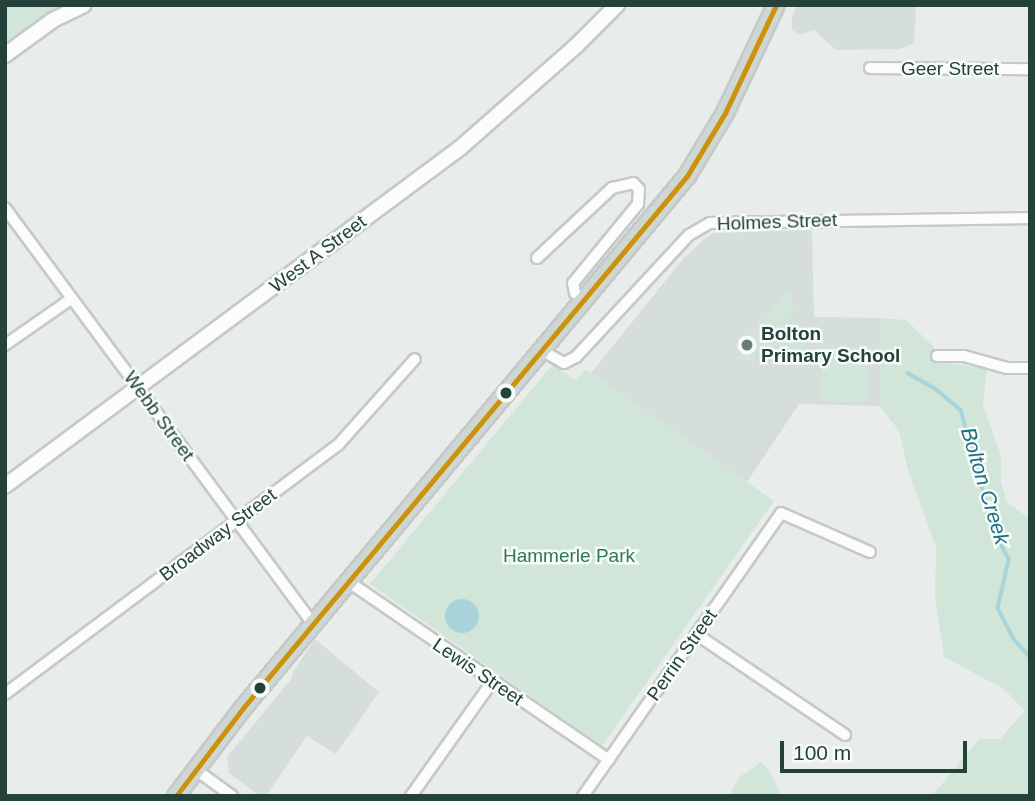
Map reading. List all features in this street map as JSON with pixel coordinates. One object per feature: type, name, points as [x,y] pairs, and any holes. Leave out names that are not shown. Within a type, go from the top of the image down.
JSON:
[{"type":"main road","points":[[176,796],[313,624],[687,176],[712,138],[776,5]]},
{"type":"street","points":[[5,55],[53,20],[84,5]]},
{"type":"street","name":"West A Street","points":[[5,486],[460,148],[584,39],[617,5]]},
{"type":"street","name":"Geer Street","points":[[870,68],[1030,69]]},
{"type":"street","points":[[537,258],[612,188],[633,183],[639,189],[638,204],[573,283],[575,293],[584,301]]},
{"type":"street","name":"Webb Street","points":[[5,208],[71,299],[140,387],[234,521],[313,624]]},
{"type":"street","name":"Holmes Street","points":[[543,351],[564,363],[576,357],[689,235],[709,223],[1030,218]]},
{"type":"street","points":[[5,345],[71,299]]},
{"type":"street","points":[[936,356],[964,356],[1007,368],[1030,368]]},
{"type":"street","name":"Broadway Street","points":[[5,694],[338,445],[415,359]]},
{"type":"street","name":"Perrin Street","points":[[583,796],[781,513],[870,552]]},
{"type":"street","name":"Lewis Street","points":[[349,582],[609,760]]},
{"type":"street","points":[[696,634],[845,735]]},
{"type":"street","points":[[411,796],[492,682]]},
{"type":"street","points":[[195,769],[232,796]]},
{"type":"shaded area","points":[[797,5],[916,5],[914,43],[900,49],[836,50],[814,30],[800,35],[792,30],[792,17]]},
{"type":"shaded area","name":"Bolton Primary School","points":[[812,230],[814,317],[881,318],[880,406],[799,404],[747,482],[591,373],[683,259],[704,239],[716,232]]},
{"type":"shaded area","points":[[315,639],[379,692],[336,754],[307,736],[266,796],[260,796],[229,773],[227,757],[292,678],[293,672]]},
{"type":"green space","points":[[5,5],[66,5],[32,23],[5,46]]},
{"type":"green space","points":[[785,291],[792,296],[793,312],[775,345],[755,351],[755,361],[736,358]]},
{"type":"green space","points":[[881,318],[906,320],[934,347],[934,361],[987,369],[983,406],[1001,455],[1001,482],[1007,502],[1030,519],[1030,796],[932,796],[979,739],[1000,739],[1025,711],[1004,689],[944,657],[935,598],[936,547],[908,470],[899,431],[880,406]]},
{"type":"green space","points":[[793,319],[803,329],[804,365],[782,364],[768,355],[784,341]]},
{"type":"green space","points":[[822,348],[868,348],[868,400],[822,402]]},
{"type":"green space","name":"Hammerle Park","points":[[553,364],[576,380],[586,369],[774,501],[602,746],[370,584]]},
{"type":"green space","points":[[761,762],[771,773],[781,796],[729,796],[738,778]]},
{"type":"water","points":[[462,599],[474,604],[479,616],[474,628],[462,633],[450,628],[445,616],[450,604]]},
{"type":"waterway","name":"Bolton Creek","points":[[908,373],[937,390],[961,410],[994,530],[1009,560],[998,608],[1013,638],[1030,657]]},
{"type":"transit line","points":[[176,796],[243,708],[687,176],[725,113],[776,5]]},
{"type":"place","name":"Bolton Primary School","points":[[747,345]]}]
